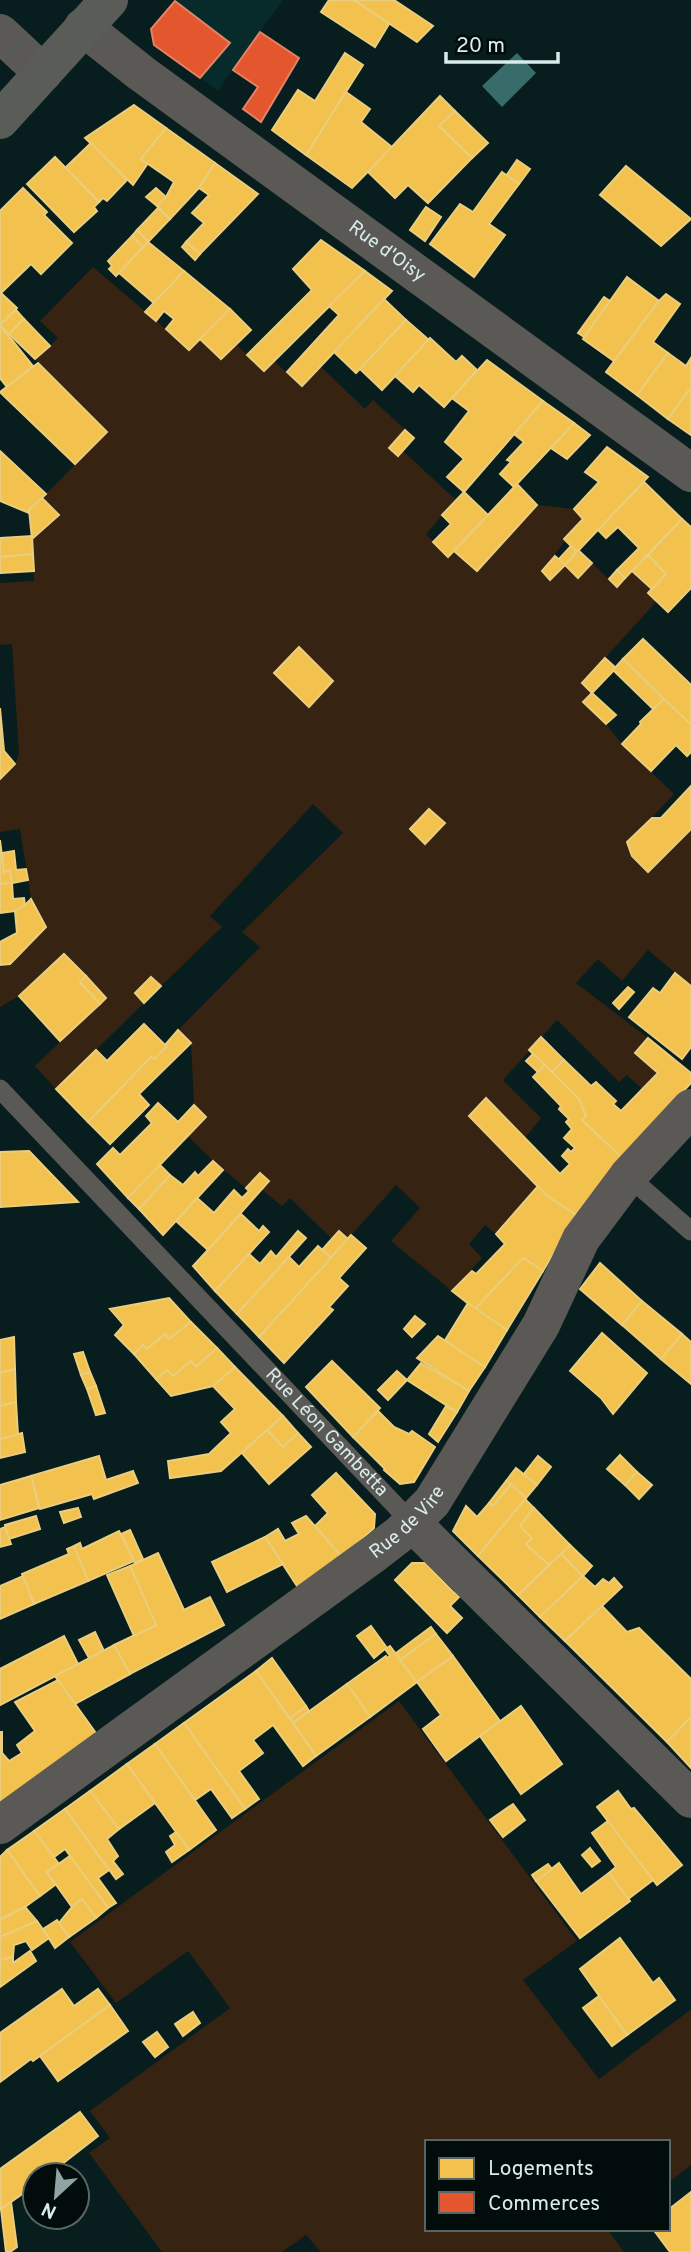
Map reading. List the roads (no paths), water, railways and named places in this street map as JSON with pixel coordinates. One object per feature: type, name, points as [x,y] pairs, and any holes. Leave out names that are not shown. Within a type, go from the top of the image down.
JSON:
[{"type":"main road","points":[[0,120],[109,0]]},
{"type":"street","name":"Rue d'Oisy","points":[[83,27],[134,68],[691,473]]},
{"type":"street","points":[[0,33],[43,73]]},
{"type":"street","name":"Rue de Vire","points":[[0,1825],[375,1553],[412,1523],[445,1483],[541,1325],[581,1238],[628,1176],[691,1108]]},
{"type":"street","name":"Rue Léon Gambetta","points":[[412,1523],[691,1799]]},
{"type":"lane","name":"Rue Léon Gambetta","points":[[0,1089],[412,1523]]},
{"type":"lane","points":[[628,1176],[691,1231]]}]
